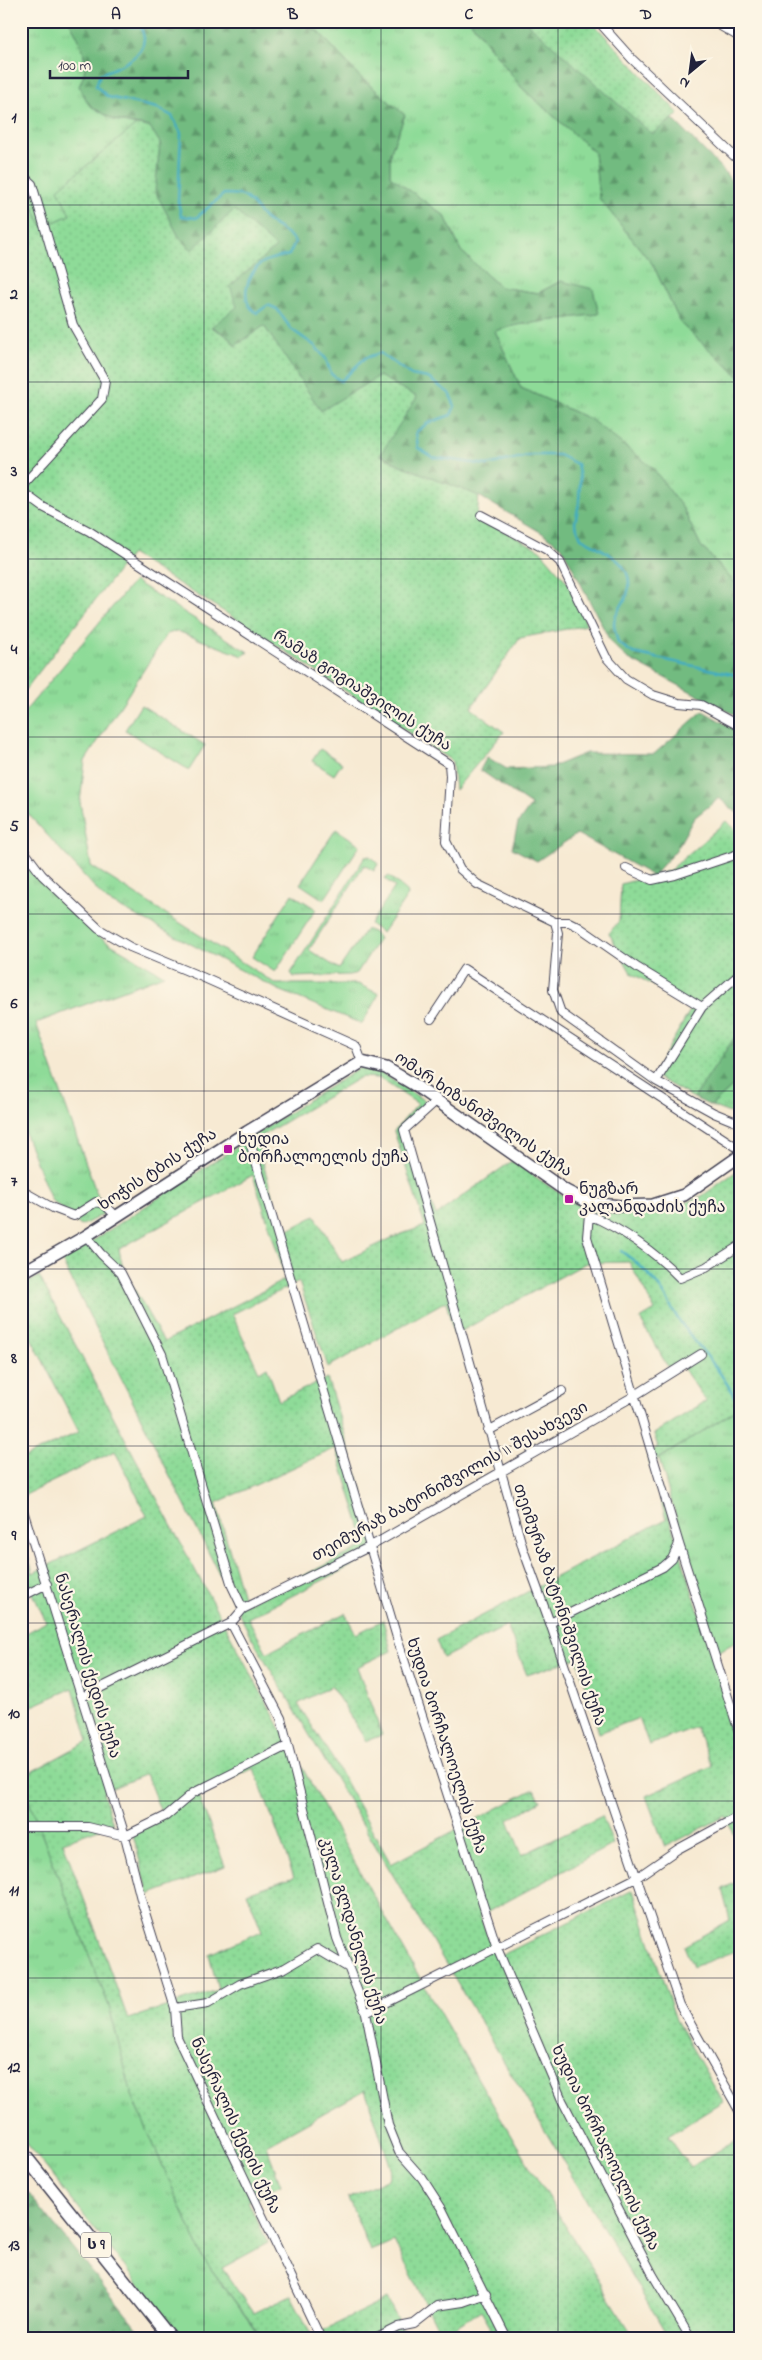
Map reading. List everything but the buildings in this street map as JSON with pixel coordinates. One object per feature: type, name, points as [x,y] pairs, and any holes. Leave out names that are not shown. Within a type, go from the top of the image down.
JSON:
[{"type":"highway","name":"ს 9","points":[[21,2152],[171,2339]]},
{"type":"main road","name":"ომარ ხიზანიშვილის ქუჩა","points":[[362,1062],[386,1068],[566,1190],[590,1203],[620,1206],[653,1205],[684,1194],[741,1155]]},
{"type":"main road","name":"ხოჭის ტბის ქუჩა","points":[[21,1273],[86,1236],[247,1132],[362,1062]]},
{"type":"street","points":[[598,21],[632,59],[734,156],[741,160]]},
{"type":"street","points":[[712,21],[741,38]]},
{"type":"street","points":[[21,174],[32,184],[72,325],[104,381],[102,398],[21,486]]},
{"type":"street","name":"რამაზ გოგიაშვილის ქუჩა","points":[[21,491],[43,507],[96,536],[449,764],[446,840],[460,869],[478,884],[555,922]]},
{"type":"street","points":[[481,516],[547,550],[560,562],[606,657],[626,679],[653,695],[679,703],[701,705],[741,727]]},
{"type":"street","points":[[21,848],[42,876],[99,930],[130,947],[356,1046],[362,1062]]},
{"type":"street","points":[[626,868],[652,880],[676,875],[741,853]]},
{"type":"street","points":[[702,1008],[638,968],[579,927],[569,922],[555,922],[558,933],[553,990],[562,1013],[656,1081],[714,1113],[741,1124]]},
{"type":"street","points":[[431,1019],[464,969],[741,1150]]},
{"type":"street","points":[[656,1081],[702,1008],[741,973]]},
{"type":"street","name":"თეიმურაზ ბატონიშვილის ქუჩა","points":[[436,1101],[404,1130],[522,1549],[550,1623],[680,2005],[741,2114]]},
{"type":"street","name":"ხუდია ბორჩალოელის ქუჩა","points":[[247,1132],[401,1650],[497,1948],[562,2100],[653,2275],[691,2339]]},
{"type":"street","points":[[21,1190],[33,1198],[74,1216],[96,1202],[104,1204],[116,1216]]},
{"type":"street","points":[[590,1203],[587,1237],[679,1544],[741,1738]]},
{"type":"street","points":[[589,1215],[610,1224],[668,1266],[680,1278],[706,1267],[740,1248]]},
{"type":"street","points":[[82,1697],[231,1623],[243,1608],[232,1586],[162,1354],[121,1273],[86,1236]]},
{"type":"street","name":"თეიმურაზ ბატონიშვილის II შესახვევი","points":[[243,1608],[371,1546],[634,1396],[701,1354]]},
{"type":"street","points":[[488,1431],[562,1390]]},
{"type":"street","name":"ნასერალის ქედის ქუჩა","points":[[21,1504],[125,1836],[142,1903],[175,2008],[178,2037],[321,2339]]},
{"type":"street","points":[[550,1623],[663,1567],[672,1559],[679,1544]]},
{"type":"street","points":[[21,1597],[47,1584]]},
{"type":"street","name":"კულა გლდანელის ქუჩა","points":[[231,1623],[281,1718],[317,1864],[348,1967],[366,2013],[385,2117],[399,2152],[422,2178],[442,2209],[507,2339]]},
{"type":"street","points":[[21,1827],[88,1827],[125,1836],[166,1816],[193,1794],[288,1746]]},
{"type":"street","points":[[366,2013],[636,1878],[678,1849],[741,1815]]},
{"type":"street","points":[[175,2008],[208,2003],[240,1984],[285,1968],[317,1949],[348,1967]]},
{"type":"street","points":[[375,2339],[399,2326],[414,2324],[437,2306],[464,2302],[486,2294]]},
{"type":"green space","points":[[21,21],[69,21],[83,46],[85,74],[114,120],[136,125],[59,189],[70,215],[43,227],[29,200],[21,195]]},
{"type":"green space","points":[[69,21],[296,21],[319,32],[359,76],[405,115],[390,153],[390,176],[445,216],[461,251],[500,287],[538,293],[561,281],[593,289],[599,314],[517,325],[495,331],[521,388],[590,419],[653,468],[682,507],[701,546],[741,589],[741,718],[627,658],[611,643],[562,547],[479,496],[402,466],[379,454],[417,397],[379,376],[321,411],[264,326],[235,346],[229,337],[211,326],[230,286],[276,247],[192,251],[179,237],[155,191],[160,143],[150,127],[114,120],[89,105],[79,86],[85,69],[84,53]]},
{"type":"green space","points":[[296,21],[470,21],[522,88],[594,152],[599,198],[653,265],[681,324],[741,378],[741,589],[701,546],[682,507],[590,419],[521,388],[495,331],[517,325],[598,314],[561,281],[538,293],[500,287],[461,251],[445,216],[390,177],[390,153],[405,115],[359,76],[319,32]]},
{"type":"green space","points":[[470,21],[525,21],[652,133],[673,119],[724,171],[741,194],[741,378],[681,324],[653,265],[599,198],[594,152],[522,88]]},
{"type":"green space","points":[[525,21],[591,21],[679,114],[652,134]]},
{"type":"green space","points":[[136,125],[150,127],[160,143],[155,191],[179,237],[192,250],[234,210],[276,247],[230,286],[237,307],[211,327],[229,337],[235,346],[264,326],[321,411],[379,376],[417,397],[380,455],[402,466],[479,496],[477,516],[540,550],[568,583],[587,625],[520,638],[471,708],[504,732],[455,790],[452,761],[249,627],[131,554],[21,695],[21,195],[29,199],[43,227],[70,215],[58,189]]},
{"type":"green space","points":[[134,581],[248,652],[243,656],[177,631],[167,634],[85,761],[80,802],[91,866],[276,984],[358,984],[379,994],[362,1024],[279,990],[106,900],[21,806],[21,716]]},
{"type":"green space","points":[[141,705],[205,745],[189,770],[125,730]]},
{"type":"green space","points":[[703,711],[741,733],[741,816],[719,798],[694,818],[676,850],[653,876],[577,834],[537,861],[512,848],[518,823],[531,805],[480,770],[487,757],[507,769],[552,767],[586,753],[654,754]]},
{"type":"green space","points":[[320,749],[342,763],[334,775],[312,761]]},
{"type":"green space","points":[[726,821],[741,834],[741,1036],[736,1035],[694,1098],[653,1075],[692,1007],[631,973],[609,933],[619,921],[621,884],[669,871]]},
{"type":"green space","points":[[336,829],[360,845],[324,900],[300,884]]},
{"type":"green space","points":[[370,856],[378,864],[374,871],[364,865],[309,950],[339,969],[366,929],[375,933],[379,939],[357,973],[294,977],[291,973],[365,857]]},
{"type":"green space","points":[[21,858],[59,901],[102,939],[164,975],[36,1023],[104,1214],[81,1226],[51,1200],[21,1124]]},
{"type":"green space","points":[[389,876],[407,891],[408,895],[382,933],[370,924],[395,887],[385,879]]},
{"type":"green space","points":[[292,894],[316,909],[275,972],[252,957]]},
{"type":"green space","points":[[736,1035],[741,1036],[741,1079],[711,1106],[694,1098]]},
{"type":"green space","points":[[363,1066],[377,1070],[428,1103],[400,1130],[436,1215],[512,1161],[574,1203],[607,1214],[660,1214],[702,1196],[741,1168],[741,1407],[652,1463],[741,1746],[741,1853],[726,1816],[665,1847],[646,1796],[712,1766],[696,1727],[649,1745],[639,1718],[599,1733],[577,1658],[527,1675],[507,1626],[443,1658],[436,1640],[666,1519],[647,1454],[658,1447],[654,1434],[706,1401],[679,1362],[668,1367],[640,1319],[655,1310],[629,1262],[586,1263],[454,1335],[446,1301],[328,1367],[299,1282],[232,1314],[259,1372],[267,1367],[279,1401],[327,1378],[381,1551],[248,1618],[267,1653],[345,1613],[356,1634],[383,1620],[391,1651],[357,1667],[382,1735],[366,1741],[331,1686],[298,1704],[334,1761],[391,1864],[534,1789],[541,1801],[508,1820],[522,1855],[602,1816],[613,1844],[480,1916],[496,1958],[633,1890],[676,2020],[723,2102],[668,2136],[690,2167],[741,2138],[741,2339],[669,2339],[250,1635],[62,1261]],"holes":[[[361,1077],[379,1078],[418,1104],[394,1131],[425,1226],[396,1236],[342,1262],[315,1216],[283,1233],[256,1139]],[[253,1175],[286,1279],[164,1342],[123,1269],[119,1249]],[[336,1448],[366,1545],[245,1604],[216,1503]]]},
{"type":"green space","points":[[741,1079],[741,1117],[711,1106]]},
{"type":"green space","points":[[39,1276],[327,1813],[477,2078],[635,2339],[473,2339],[491,2327],[481,2310],[442,2336],[394,2241],[370,2251],[348,2198],[388,2179],[391,2168],[365,2090],[266,2145],[281,2185],[248,2201],[268,2243],[222,2268],[253,2313],[291,2295],[312,2336],[387,2299],[408,2339],[263,2339],[203,2258],[132,2095],[109,2006],[21,1781],[21,1747],[31,1772],[88,1741],[73,1688],[21,1711],[21,1659],[29,1654],[21,1636],[46,1622],[30,1587],[21,1591],[21,1534],[33,1573],[147,1516],[115,1451],[21,1497],[21,1459],[79,1432],[21,1318],[21,1287]],"holes":[[[254,1768],[294,1877],[247,1893],[262,1931],[209,1954],[218,1990],[128,2019],[63,1842],[113,1824],[103,1792],[146,1774],[162,1815],[131,1827],[149,1895],[225,1866],[198,1795]]]},
{"type":"green space","points":[[741,1407],[741,1639],[716,1653],[659,1459]]},
{"type":"green space","points":[[21,1781],[109,2006],[132,2095],[203,2258],[262,2339],[182,2339],[21,2136]]},
{"type":"green space","points":[[741,1880],[741,1949],[693,1967],[684,1946],[730,1920],[722,1889]]},
{"type":"green space","points":[[21,2184],[146,2339],[21,2339]]},
{"type":"waterway","points":[[90,21],[110,25],[141,27],[144,39],[139,52],[127,62],[100,74],[96,86],[108,97],[157,108],[172,116],[181,133],[178,201],[181,216],[196,218],[224,194],[241,195],[250,201],[264,218],[295,242],[289,255],[265,261],[252,273],[246,295],[251,308],[257,313],[268,305],[277,309],[291,329],[315,346],[326,359],[331,374],[341,381],[365,358],[380,353],[411,375],[428,378],[449,393],[455,406],[451,415],[428,423],[416,432],[418,448],[432,457],[487,465],[532,455],[559,455],[577,464],[580,479],[579,503],[575,523],[581,538],[616,559],[628,575],[627,595],[614,620],[618,643],[633,653],[741,676]]},
{"type":"waterway","points":[[621,1251],[644,1270],[660,1288],[679,1320],[730,1388],[741,1412]]},
{"type":"place","name":"ხუდია ბორჩალოელის ქუჩა","points":[[228,1149]]},
{"type":"place","name":"ნუგზარ კალანდაძის ქუჩა","points":[[569,1199]]}]
